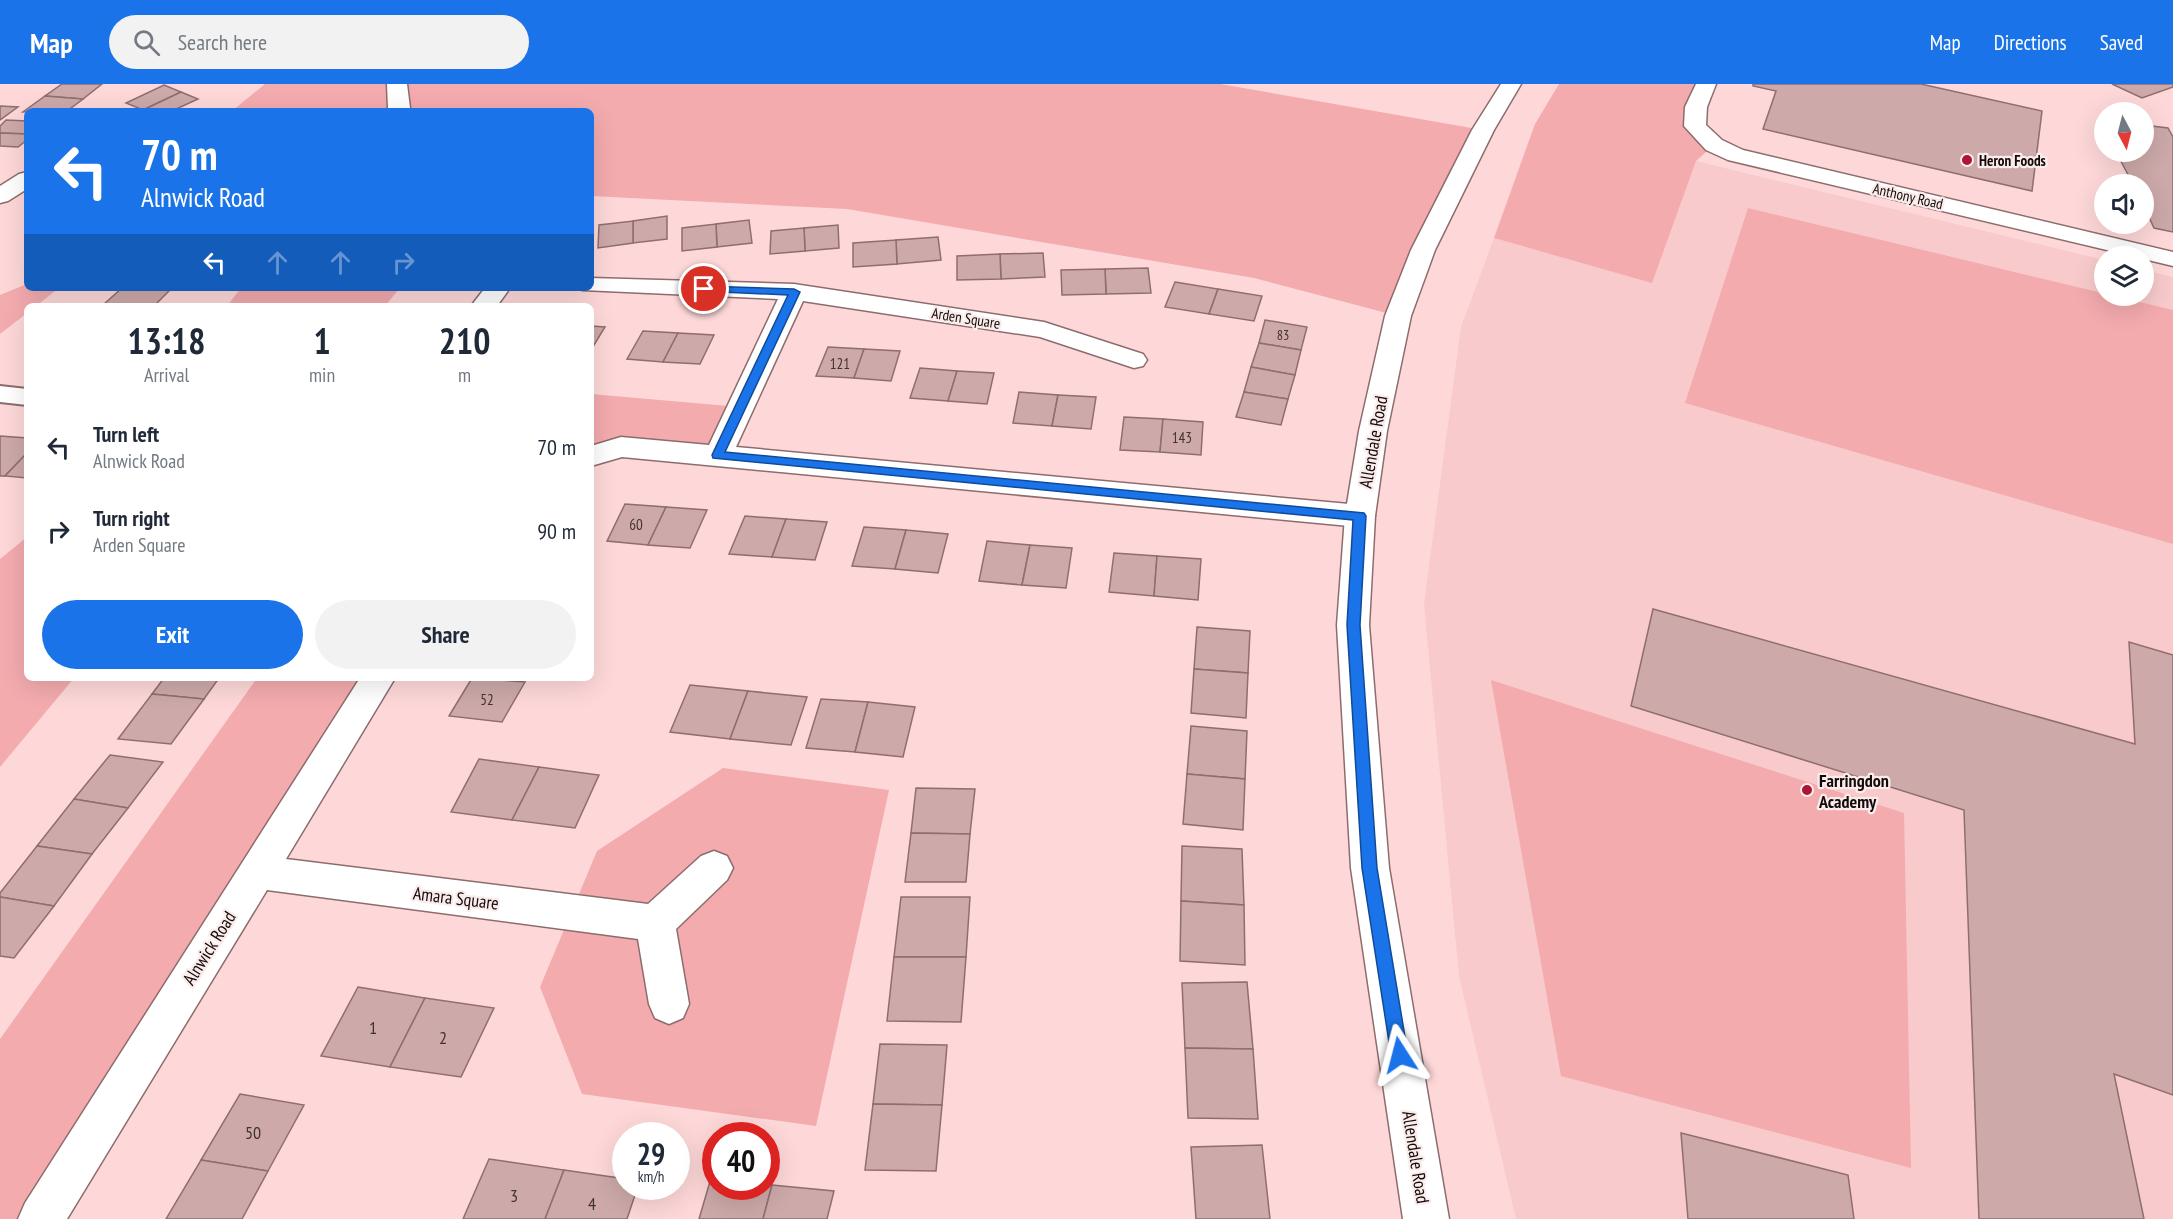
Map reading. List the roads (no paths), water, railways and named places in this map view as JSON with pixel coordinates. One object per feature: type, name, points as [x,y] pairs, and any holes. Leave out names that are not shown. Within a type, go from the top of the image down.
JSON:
[{"type":"street","points":[[397,84],[399,108]]},
{"type":"street","name":"Allendale Road","points":[[1426,1219],[1370,868],[1353,625],[1360,516],[1373,431],[1398,316],[1424,250],[1483,130],[1511,84]]},
{"type":"street","name":"Anthony Road","points":[[1706,84],[1696,107],[1695,126],[1714,146],[1736,155],[2173,259]]},
{"type":"street","points":[[0,196],[24,181]]},
{"type":"street","name":"Arden Square","points":[[594,285],[794,292],[1044,330],[1134,360]]},
{"type":"street","points":[[486,303],[496,291]]},
{"type":"street","points":[[718,455],[794,292]]},
{"type":"street","points":[[594,455],[621,447],[1360,516]]},
{"type":"street","name":"Alnwick Road","points":[[41,1219],[376,681]]},
{"type":"street","points":[[669,1004],[655,923],[714,868]]},
{"type":"street","name":"Amara Square","points":[[257,872],[655,923]]},
{"type":"lane","points":[[0,394],[24,397]]},
{"type":"place","name":"Heron Foods","points":[[1967,160]]},
{"type":"place","name":"Farringdon Academy","points":[[1807,790]]}]
